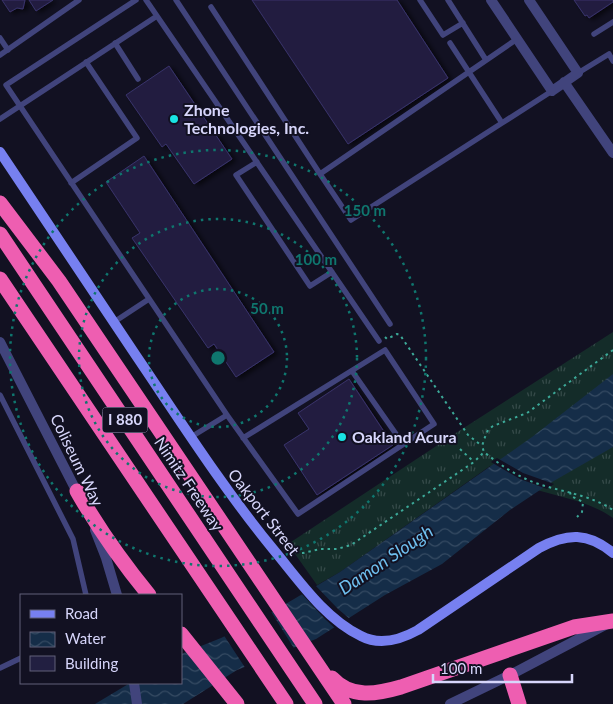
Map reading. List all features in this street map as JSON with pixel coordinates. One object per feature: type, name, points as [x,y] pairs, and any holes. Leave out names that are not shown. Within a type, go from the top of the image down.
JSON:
[{"type":"highway","points":[[0,204],[59,281],[344,704]]},
{"type":"highway","name":"Nimitz Freeway","points":[[0,234],[316,704]]},
{"type":"highway","name":"I 880","points":[[0,278],[286,704]]},
{"type":"highway","points":[[77,491],[111,546],[149,594]]},
{"type":"highway","points":[[312,657],[338,685],[350,691],[364,694],[381,693],[574,628],[613,621]]},
{"type":"highway","points":[[184,638],[235,701]]},
{"type":"highway","points":[[510,676],[519,704]]},
{"type":"main road","name":"Oakport Street","points":[[0,152],[221,482],[320,605],[349,630],[374,641],[402,638],[418,630],[555,539],[571,536],[586,538],[602,544],[613,553]]},
{"type":"street","points":[[491,0],[552,91],[578,73],[529,0]]},
{"type":"street","points":[[564,82],[613,154]]},
{"type":"street","name":"Coliseum Way","points":[[0,342],[77,491],[103,550],[117,594]]},
{"type":"street","points":[[450,704],[510,676],[613,621]]},
{"type":"street","points":[[134,684],[138,704]]},
{"type":"lane","points":[[0,55],[80,0]]},
{"type":"lane","points":[[136,0],[6,85],[243,438],[298,514],[434,424],[385,350],[243,438]]},
{"type":"lane","points":[[146,0],[379,341]]},
{"type":"lane","points":[[176,0],[390,324]]},
{"type":"lane","points":[[420,0],[443,35],[463,23]]},
{"type":"lane","points":[[448,0],[486,60]]},
{"type":"lane","points":[[211,7],[351,220],[552,91]]},
{"type":"lane","points":[[0,119],[157,16]]},
{"type":"lane","points":[[594,34],[613,22]]},
{"type":"lane","points":[[0,38],[8,50]]},
{"type":"lane","points":[[320,174],[517,38]]},
{"type":"lane","points":[[115,43],[138,79]]},
{"type":"lane","points":[[450,43],[502,123]]},
{"type":"lane","points":[[578,73],[611,52],[613,61]]},
{"type":"lane","points":[[71,183],[137,138],[86,62]]},
{"type":"lane","points":[[257,162],[236,175],[310,286],[332,272]]},
{"type":"lane","points":[[114,322],[149,299]]},
{"type":"lane","points":[[352,371],[403,444]]},
{"type":"lane","points":[[0,395],[73,539],[86,594]]},
{"type":"lane","points":[[191,438],[227,415]]},
{"type":"lane","points":[[0,668],[20,658]]},
{"type":"path","points":[[379,341],[384,337],[387,339],[397,334],[400,335],[468,435],[482,446]]},
{"type":"path","points":[[613,350],[527,414],[493,426],[484,437],[482,446],[484,452],[489,456],[521,476],[586,497],[613,510]]},
{"type":"path","points":[[460,449],[474,462]]},
{"type":"path","points":[[283,561],[294,553],[320,549],[336,549],[351,545],[474,462],[484,452]]},
{"type":"path","points":[[570,492],[571,496],[583,502],[582,512],[577,517]]},
{"type":"green space","points":[[613,332],[613,518],[583,503],[523,485],[490,466],[340,572],[317,585],[288,544]]},
{"type":"water","name":"Damon Slough","points":[[613,374],[613,447],[552,482],[510,510],[442,564],[385,595],[316,639],[237,670],[183,704],[95,704],[128,684],[182,684],[182,654],[221,638],[260,619],[340,572],[532,437]]},
{"type":"pier","points":[[497,458],[523,473],[554,484],[547,489],[520,479],[491,462]]},
{"type":"pier","points":[[314,584],[351,620],[336,629],[325,619],[300,592]]},
{"type":"pier","points":[[270,610],[295,650],[246,669],[223,634]]},
{"type":"building","points":[[2,0],[25,0],[23,9],[17,8],[10,12]]},
{"type":"building","points":[[29,0],[53,0],[36,11]]},
{"type":"building","points":[[252,0],[397,0],[448,78],[348,144]]},
{"type":"building","points":[[574,0],[613,0],[613,2],[589,18],[587,15],[585,16]]},
{"type":"building","name":"Zhone Technologies, Inc.","points":[[169,66],[232,159],[194,184],[166,144],[162,147],[126,95]]},
{"type":"building","points":[[144,156],[274,352],[236,377],[214,344],[208,348],[132,238],[140,233],[106,182]]},
{"type":"building","name":"Oakland Acura","points":[[349,379],[393,445],[317,495],[284,445],[309,429],[298,413]]},
{"type":"place","name":"Zhone Technologies, Inc.","points":[[174,119]]},
{"type":"place","name":"Oakland Acura","points":[[342,437]]}]
